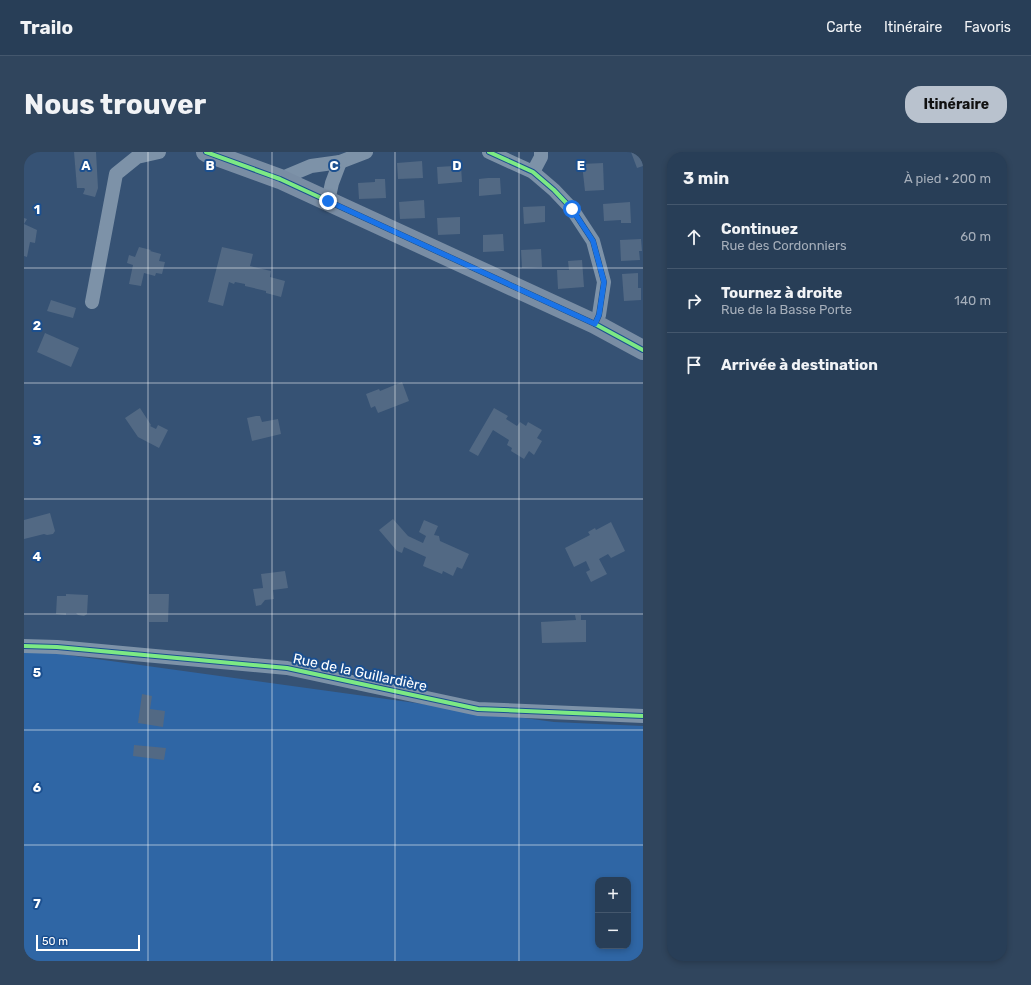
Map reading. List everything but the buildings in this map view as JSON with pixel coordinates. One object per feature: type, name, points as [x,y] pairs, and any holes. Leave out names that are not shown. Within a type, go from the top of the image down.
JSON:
[{"type":"street","points":[[92,302],[116,174],[138,157],[159,152]]},
{"type":"street","points":[[206,152],[280,179],[595,324],[643,350]]},
{"type":"street","points":[[280,179],[311,166],[340,162],[366,152]]},
{"type":"street","points":[[489,152],[533,172],[554,190],[572,209],[593,241],[604,282],[599,315],[595,324]]},
{"type":"street","points":[[533,172],[541,157],[541,152]]},
{"type":"street","points":[[328,201],[332,183],[340,162]]},
{"type":"street","name":"Rue de la Guillardière","points":[[24,646],[58,647],[287,668],[478,709],[643,716]]},
{"type":"shaded area","points":[[24,649],[554,722],[643,726],[643,961],[24,961]]},
{"type":"cycle path","points":[[206,152],[280,179],[595,324],[643,350]]},
{"type":"cycle path","points":[[489,152],[533,172],[554,190],[572,209],[593,241],[604,282],[599,315],[595,324]]},
{"type":"cycle path","points":[[24,646],[57,647],[287,668],[478,709],[643,716]]},
{"type":"route","points":[[328,201],[595,324],[599,315],[604,282],[593,241],[572,209]]}]
